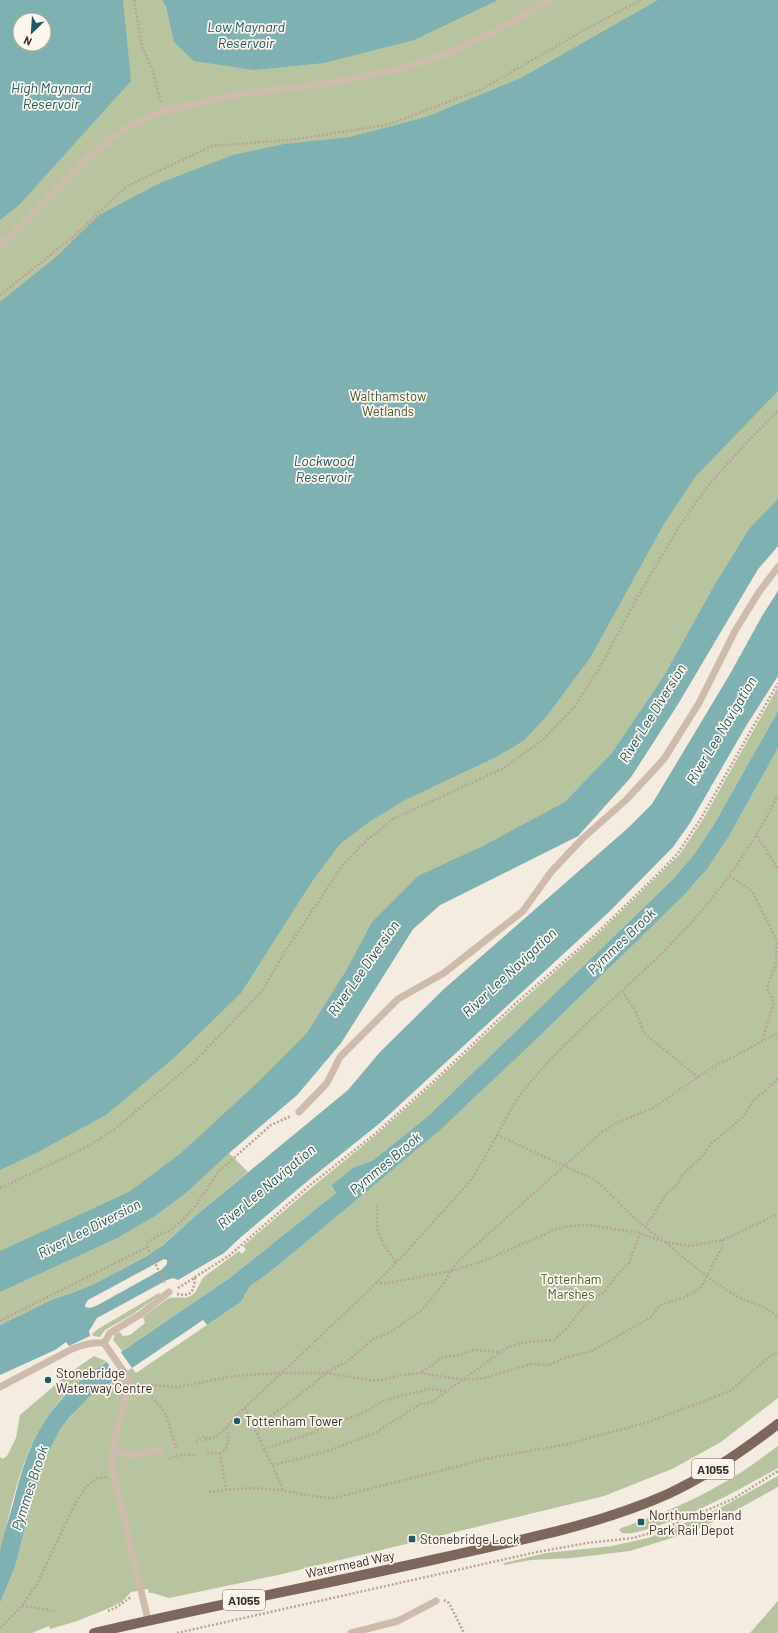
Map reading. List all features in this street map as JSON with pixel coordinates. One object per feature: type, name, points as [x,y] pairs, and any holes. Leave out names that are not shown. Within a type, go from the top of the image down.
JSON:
[{"type":"main road","name":"Watermead Way","points":[[94,1633],[148,1620],[393,1569],[595,1521],[632,1509],[669,1493],[698,1478],[732,1458],[778,1424]]},
{"type":"lane","points":[[0,245],[13,234],[90,156],[127,127],[163,111],[239,94],[332,83],[399,69],[440,56],[489,35],[550,0]]},
{"type":"lane","points":[[298,1112],[327,1083],[340,1058],[398,999],[444,973],[523,911],[551,872],[576,845],[626,800],[664,759],[699,703],[735,631],[759,592],[778,567]]},
{"type":"lane","points":[[104,1343],[110,1333],[142,1314],[172,1293]]},
{"type":"lane","points":[[0,1387],[72,1349],[90,1343],[104,1343]]},
{"type":"lane","points":[[104,1343],[128,1378],[129,1384],[115,1436],[112,1468],[148,1620]]},
{"type":"lane","points":[[113,1451],[130,1455],[161,1450]]},
{"type":"lane","points":[[351,1633],[398,1621],[436,1602]]},
{"type":"path","points":[[134,0],[142,46],[153,71],[163,111]]},
{"type":"path","points":[[0,295],[72,237],[127,186],[212,146],[290,140],[387,125],[482,90],[586,29],[641,0]]},
{"type":"path","points":[[0,1188],[84,1148],[115,1129],[193,1063],[262,991],[286,950],[342,866],[366,841],[393,819],[502,769],[543,740],[575,706],[600,667],[638,596],[680,525],[706,487],[745,444],[778,411]]},
{"type":"path","points":[[187,1283],[230,1255],[294,1200],[375,1134],[433,1082],[517,1002],[596,934],[664,868],[677,854],[700,820],[778,683]]},
{"type":"path","points":[[196,1442],[205,1436],[206,1440],[216,1437],[396,1263],[471,1180],[489,1152],[513,1105],[530,1082],[564,1046],[679,937],[730,876],[757,836],[778,795]]},
{"type":"path","points":[[757,836],[778,869]]},
{"type":"path","points":[[730,876],[752,891],[778,941],[776,964],[767,987],[774,1004],[762,1041]]},
{"type":"path","points":[[622,991],[634,1010],[644,1032],[699,1078]]},
{"type":"path","points":[[254,1428],[293,1400],[326,1373],[348,1361],[373,1339],[389,1333],[421,1311],[442,1286],[456,1263],[602,1132],[619,1122],[653,1108],[699,1078],[710,1069],[778,1033]]},
{"type":"path","points":[[645,1228],[666,1194],[676,1186],[683,1174],[700,1159],[711,1144],[742,1118],[754,1100],[778,1078]]},
{"type":"path","points":[[0,1321],[137,1254],[147,1247],[147,1243],[178,1225],[193,1210],[218,1172],[271,1125],[298,1112]]},
{"type":"path","points":[[497,1135],[591,1178],[605,1187],[620,1205],[645,1228],[708,1277],[739,1298],[760,1305],[778,1318]]},
{"type":"path","points":[[377,1205],[376,1226],[380,1240],[396,1263]]},
{"type":"path","points":[[376,1283],[388,1283],[450,1271],[483,1261],[557,1229],[571,1226],[588,1225],[640,1233],[664,1242],[690,1246],[723,1240],[778,1214]]},
{"type":"path","points":[[272,1466],[325,1452],[375,1433],[420,1404],[430,1402],[508,1347],[526,1342],[554,1340],[566,1330],[585,1305],[604,1292],[617,1275],[629,1263],[640,1233]]},
{"type":"path","points":[[129,1384],[178,1387],[233,1376],[282,1373],[326,1373],[376,1381],[403,1374],[421,1372],[463,1380],[484,1378],[531,1364],[549,1365],[564,1358],[592,1351],[650,1317],[660,1305],[684,1297],[700,1289],[708,1277],[722,1247],[723,1240]]},
{"type":"path","points":[[147,1247],[165,1282]]},
{"type":"path","points":[[172,1293],[190,1294],[194,1287],[195,1277]]},
{"type":"path","points":[[421,1372],[443,1357],[458,1355],[474,1350],[501,1352]]},
{"type":"path","points":[[209,1492],[258,1488],[324,1498],[343,1496],[485,1459],[568,1444],[651,1421],[724,1395],[736,1388],[769,1357],[778,1352]]},
{"type":"path","points":[[140,1385],[160,1406],[167,1417],[176,1448]]},
{"type":"path","points":[[264,1449],[315,1432],[330,1423],[347,1419],[369,1410],[382,1401],[429,1389],[447,1391]]},
{"type":"path","points":[[245,1408],[285,1491]]},
{"type":"path","points":[[207,1453],[220,1453],[226,1449],[229,1441],[229,1433],[226,1427]]},
{"type":"path","points":[[220,1453],[226,1490]]},
{"type":"path","points":[[168,1459],[191,1454],[195,1456]]},
{"type":"path","points":[[177,1633],[537,1552],[587,1543],[626,1539],[658,1531],[733,1499],[778,1471]]},
{"type":"path","points":[[0,1628],[22,1606],[38,1582],[78,1499],[93,1481],[98,1478],[108,1476]]},
{"type":"path","points":[[108,1611],[117,1607],[131,1597]]},
{"type":"path","points":[[436,1602],[446,1600],[464,1633]]},
{"type":"path","points":[[22,1606],[56,1611]]},
{"type":"green space","name":"Lockwood Reservoir","points":[[0,0],[778,0],[778,546],[758,569],[678,704],[631,777],[578,836],[440,905],[413,929],[341,1043],[297,1095],[229,1153],[248,1172],[156,1251],[96,1283],[53,1299],[0,1325]]},
{"type":"green space","points":[[778,687],[778,711],[713,826],[692,857],[671,881],[427,1117],[372,1161],[354,1167],[331,1187],[336,1193],[231,1277],[122,1351],[113,1340],[115,1334],[120,1332],[123,1336],[130,1335],[145,1323],[143,1317],[167,1299],[189,1297],[196,1291],[201,1280],[205,1276],[239,1251],[242,1254],[246,1249],[243,1246],[376,1135],[434,1083],[518,1004],[597,935],[679,855],[702,821]]},
{"type":"green space","name":"Tottenham Marshes","points":[[778,748],[778,1398],[721,1442],[672,1469],[604,1496],[278,1575],[169,1598],[149,1593],[148,1589],[131,1592],[122,1602],[77,1621],[50,1629],[49,1626],[32,1633],[0,1633],[0,1603],[15,1567],[40,1470],[47,1453],[61,1428],[81,1405],[89,1397],[132,1368],[136,1373],[241,1302],[250,1286],[270,1272],[470,1102],[696,882],[730,834]]},
{"type":"green space","points":[[159,1293],[160,1295],[133,1314],[105,1330],[100,1337],[93,1336],[92,1334],[98,1329]]},
{"type":"green space","points":[[94,1356],[106,1361],[61,1399],[44,1421],[35,1439],[14,1494],[0,1552],[0,1457],[2,1459],[7,1456],[16,1438],[20,1415],[68,1374]]},
{"type":"green space","points":[[778,1446],[778,1468],[733,1493],[686,1515],[654,1527],[630,1533],[622,1533],[619,1530],[708,1492],[741,1473]]},
{"type":"green space","points":[[778,1476],[778,1487],[729,1514],[691,1532],[630,1551],[572,1558],[531,1560],[504,1565],[504,1563],[546,1553],[612,1546],[648,1538],[720,1508]]},
{"type":"green space","points":[[778,1601],[778,1632],[750,1633]]},
{"type":"water","name":"High Maynard Reservoir","points":[[0,0],[123,0],[131,81],[20,204],[0,220]]},
{"type":"water","name":"Low Maynard Reservoir","points":[[162,0],[498,0],[414,40],[324,63],[254,70],[194,61],[174,42],[166,6]]},
{"type":"water","name":"Lockwood Reservoir","points":[[658,0],[778,0],[778,391],[696,476],[665,522],[590,658],[546,717],[523,741],[496,757],[405,800],[369,822],[340,844],[313,880],[241,993],[176,1056],[106,1115],[36,1153],[0,1170],[0,302],[57,256],[99,215],[160,183],[233,155],[284,144],[350,137],[426,117],[521,78]]},
{"type":"water","name":"River Lee Diversion","points":[[778,499],[778,546],[758,569],[678,704],[631,777],[578,836],[440,905],[413,929],[341,1043],[297,1095],[229,1153],[187,1192],[155,1216],[117,1238],[0,1292],[0,1251],[129,1192],[181,1153],[256,1084],[307,1033],[346,971],[372,922],[418,876],[483,846],[565,802],[612,753],[664,676],[714,586],[749,529]]},
{"type":"water","name":"River Lee Navigation","points":[[778,591],[778,676],[746,726],[690,823],[673,847],[610,911],[380,1123],[310,1179],[224,1253],[178,1280],[173,1278],[167,1280],[97,1318],[89,1331],[90,1336],[69,1346],[66,1342],[55,1350],[0,1375],[0,1325],[53,1299],[96,1283],[147,1256],[162,1246],[194,1217],[348,1090],[380,1052],[444,989],[628,828],[652,804],[730,674],[762,616]],"holes":[[[164,1259],[167,1260],[167,1264],[161,1270],[96,1306],[90,1308],[85,1307],[88,1300]]]},
{"type":"water","name":"Pymmes Brook","points":[[778,711],[778,748],[729,836],[707,869],[685,894],[530,1045],[440,1130],[270,1272],[250,1286],[241,1302],[207,1325],[203,1320],[89,1397],[70,1417],[61,1428],[40,1470],[15,1567],[0,1603],[0,1551],[24,1464],[39,1431],[59,1402],[73,1387],[90,1373],[231,1277],[336,1193],[331,1186],[354,1167],[372,1161],[427,1117],[671,881],[692,857],[713,826]]},
{"type":"pier","points":[[120,1351],[132,1368],[117,1377],[106,1361]]},
{"type":"place","name":"Stonebridge Waterway Centre","points":[[48,1380]]},
{"type":"place","name":"Tottenham Tower","points":[[237,1421]]},
{"type":"place","name":"Northumberland Park Rail Depot","points":[[641,1522]]},
{"type":"place","name":"Stonebridge Lock","points":[[412,1539]]},
{"type":"park label","name":"Walthamstow Wetlands","points":[[388,404]]}]
